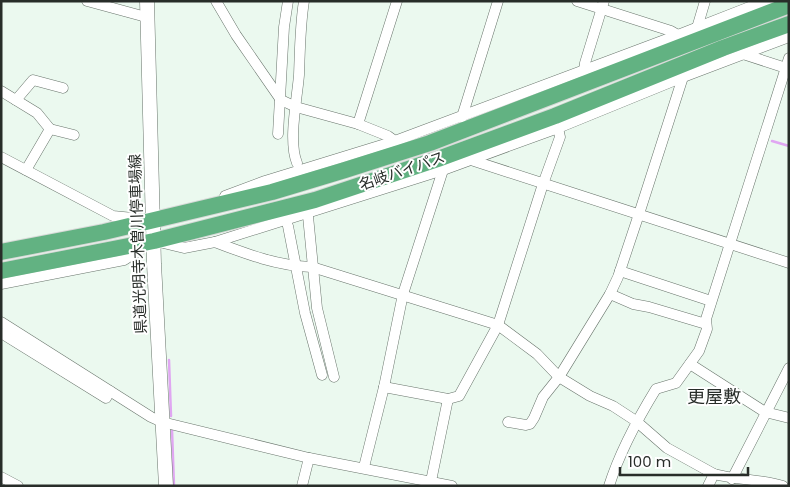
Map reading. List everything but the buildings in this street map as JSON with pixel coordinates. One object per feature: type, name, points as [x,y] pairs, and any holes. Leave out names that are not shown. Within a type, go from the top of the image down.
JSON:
[{"type":"highway","name":"名岐バイパス","points":[[1,252],[104,232],[272,192],[430,143],[789,5]]},
{"type":"highway","name":"名岐バイパス","points":[[1,271],[154,241],[315,200],[438,159],[555,116],[705,55],[789,24]]},
{"type":"main road","name":"県道光明寺木曽川停車場線","points":[[146,1],[158,351],[166,486]]},
{"type":"street","points":[[87,1],[146,17]]},
{"type":"street","points":[[216,1],[236,35],[281,100],[296,107],[358,124],[388,136],[395,141]]},
{"type":"street","points":[[278,134],[284,27],[288,1]]},
{"type":"street","points":[[297,163],[293,153],[293,127],[304,1]]},
{"type":"street","points":[[358,124],[397,1]]},
{"type":"street","points":[[462,117],[498,1]]},
{"type":"street","points":[[577,1],[603,5],[671,31],[678,36]]},
{"type":"street","points":[[697,28],[705,1]]},
{"type":"street","points":[[584,71],[603,5]]},
{"type":"street","points":[[177,215],[265,181],[395,141],[462,117],[678,36],[752,6],[789,5]]},
{"type":"street","points":[[1,284],[124,260],[154,241],[184,248],[215,242],[444,170],[558,128],[683,77],[789,37]]},
{"type":"street","points":[[609,486],[616,464],[636,421],[656,389],[676,383],[699,351],[706,329],[706,319],[711,301],[729,243],[788,65],[743,54]]},
{"type":"street","points":[[508,422],[530,424],[543,397],[559,377],[610,294],[620,271],[683,77]]},
{"type":"street","points":[[16,100],[33,80],[63,88]]},
{"type":"street","points":[[1,91],[37,113],[50,129],[74,135]]},
{"type":"street","points":[[384,387],[448,399],[459,396],[498,325],[560,137],[558,128]]},
{"type":"street","points":[[26,170],[50,129]]},
{"type":"street","points":[[1,157],[113,216],[154,220]]},
{"type":"street","points":[[471,160],[789,262]]},
{"type":"street","points":[[364,467],[384,387],[403,294],[444,170]]},
{"type":"street","points":[[308,216],[317,308],[334,377]]},
{"type":"street","points":[[288,226],[305,313],[322,375]]},
{"type":"street","points":[[215,242],[255,257],[295,266],[312,267],[498,325],[537,354],[559,377],[590,396],[613,406],[636,421],[667,448],[714,474],[732,479],[775,483],[782,486]]},
{"type":"street","points":[[620,271],[711,301]]},
{"type":"street","points":[[610,294],[633,304],[706,324]]},
{"type":"street","points":[[1,322],[151,417],[162,422],[309,458],[364,467],[430,483],[452,486]]},
{"type":"street","points":[[1,333],[106,398],[110,391]]},
{"type":"street","points":[[690,364],[765,412],[789,418]]},
{"type":"street","points":[[732,479],[789,368]]},
{"type":"street","points":[[430,483],[448,399]]},
{"type":"street","points":[[302,486],[309,458]]},
{"type":"street","points":[[708,486],[714,474]]},
{"type":"street","points":[[1,477],[18,486]]},
{"type":"waterway","points":[[772,141],[789,146]]},
{"type":"waterway","points":[[169,360],[171,416]]},
{"type":"waterway","points":[[172,430],[174,486]]},
{"type":"district","name":"更屋敷","points":[[714,397]]}]
